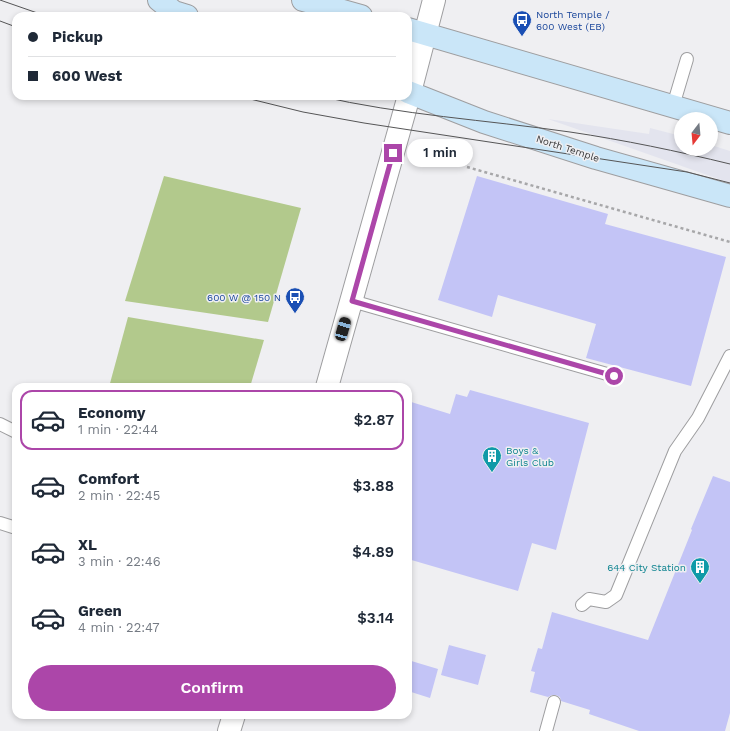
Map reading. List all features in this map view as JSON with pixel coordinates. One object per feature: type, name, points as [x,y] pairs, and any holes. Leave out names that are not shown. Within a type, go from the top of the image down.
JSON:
[{"type":"main road","points":[[159,0],[174,12]]},
{"type":"main road","points":[[303,0],[346,12]]},
{"type":"main road","points":[[416,32],[730,123]]},
{"type":"main road","name":"North Temple","points":[[412,93],[484,122],[596,158],[730,196]]},
{"type":"street","points":[[412,66],[416,32],[434,0]]},
{"type":"street","points":[[328,383],[407,100]]},
{"type":"street","points":[[230,731],[233,719]]},
{"type":"lane","points":[[673,106],[687,59]]},
{"type":"lane","points":[[352,301],[614,376]]},
{"type":"lane","points":[[582,605],[589,599],[606,602],[616,595],[675,451],[698,418],[730,356]]},
{"type":"lane","points":[[0,424],[12,430]]},
{"type":"lane","points":[[0,523],[12,527]]},
{"type":"lane","points":[[546,731],[554,702]]},
{"type":"path","points":[[467,166],[730,242]]},
{"type":"shaded area","points":[[548,119],[649,134],[650,128],[674,134],[674,156],[718,156],[718,147],[730,151],[730,183]]},
{"type":"green space","points":[[164,176],[301,208],[268,322],[125,301]]},
{"type":"green space","points":[[128,317],[264,340],[251,383],[110,383]]},
{"type":"building","points":[[477,176],[608,214],[605,224],[726,257],[691,386],[586,358],[596,324],[498,295],[492,317],[438,300]]},
{"type":"building","name":"Boys & Girls Club","points":[[470,390],[589,423],[556,550],[532,543],[518,591],[412,560],[412,402],[450,414],[456,394],[467,397]]},
{"type":"building","name":"644 City Station","points":[[713,476],[730,482],[730,713],[725,731],[639,731],[589,714],[590,710],[561,701],[560,697],[556,695],[548,697],[530,692],[535,672],[531,671],[538,648],[542,649],[552,612],[648,640]]},
{"type":"building","points":[[449,645],[486,655],[478,685],[441,675]]},
{"type":"building","points":[[412,661],[438,669],[430,698],[412,692]]},
{"type":"tram line","points":[[0,0],[34,12]]},
{"type":"tram line","points":[[0,21],[12,26]]},
{"type":"tram line","points":[[254,100],[303,112],[364,123],[687,172],[730,183]]},
{"type":"tram line","points":[[337,100],[412,113],[590,135],[650,146],[730,164]]},
{"type":"place","name":"North Temple / 600 West (EB)","points":[[522,37]]},
{"type":"place","name":"600 W @ 150 N","points":[[295,314]]},
{"type":"place","name":"Boys & Girls Club","points":[[492,473]]},
{"type":"place","name":"644 City Station","points":[[700,584]]},
{"type":"route","points":[[393,153],[352,301],[614,376]]}]
